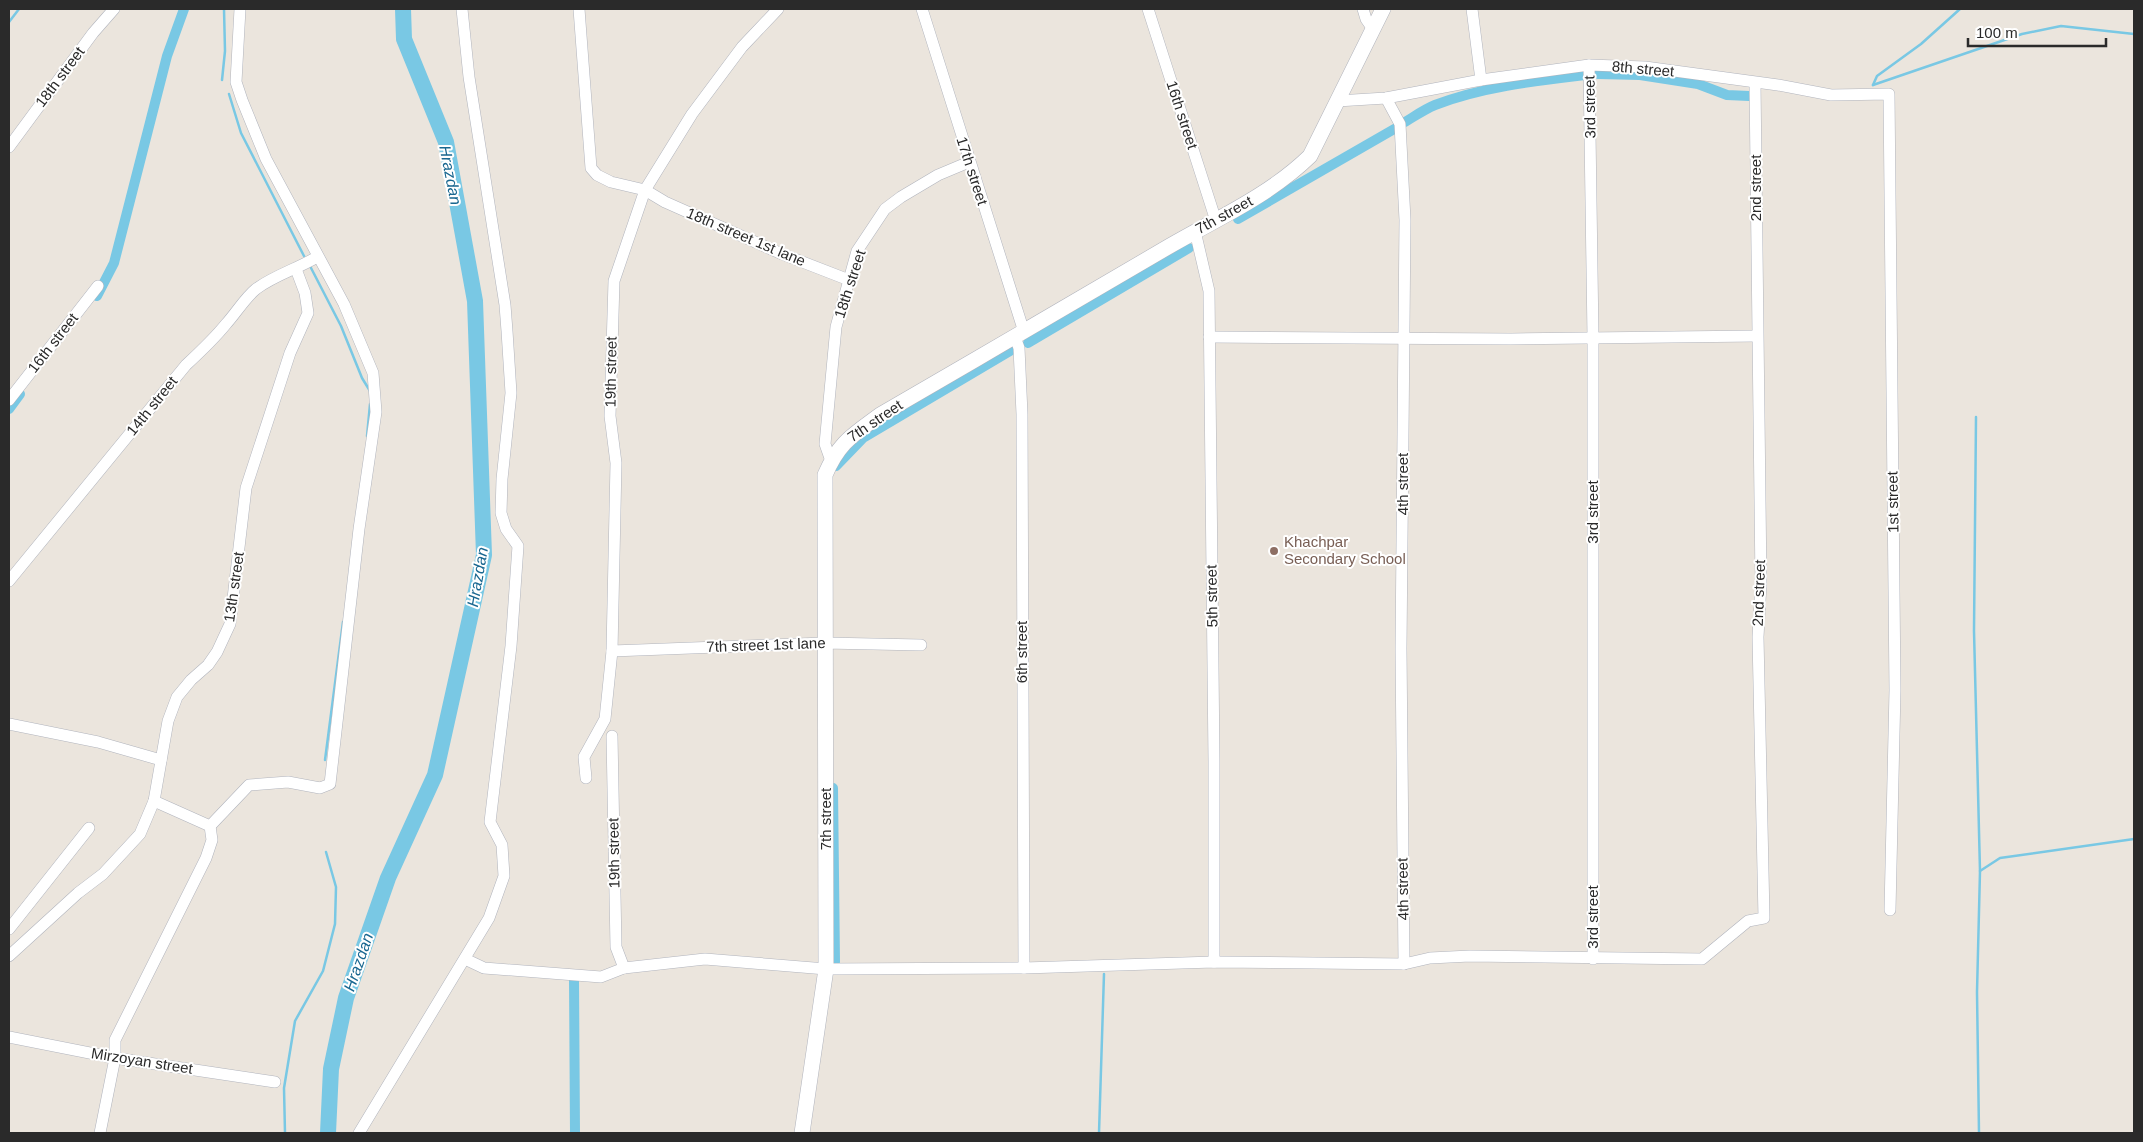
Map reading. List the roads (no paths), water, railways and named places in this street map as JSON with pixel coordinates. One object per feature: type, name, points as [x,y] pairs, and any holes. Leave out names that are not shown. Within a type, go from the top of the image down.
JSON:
[{"type":"main road","name":"7th street","points":[[802,1133],[826,970],[826,475],[831,461],[843,443],[880,415],[1263,194],[1293,173],[1310,156],[1383,9]]},
{"type":"street","name":"18th street","points":[[9,146],[93,33],[114,9]]},
{"type":"street","points":[[210,826],[249,785],[288,782],[320,788],[330,784],[359,529],[376,412],[373,373],[344,304],[317,258],[266,159],[242,100],[236,82],[240,9]]},
{"type":"street","points":[[359,1133],[489,918],[504,876],[502,845],[490,822],[511,646],[518,546],[506,529],[501,514],[502,479],[511,393],[505,305],[468,78],[462,9]]},
{"type":"street","name":"18th street 1st lane","points":[[578,9],[590,168],[597,175],[611,182],[645,190],[665,202],[782,254],[849,280]]},
{"type":"street","name":"19th street","points":[[586,778],[584,757],[605,719],[612,651],[616,463],[610,416],[614,281],[645,190],[692,114],[742,47],[778,9]]},
{"type":"street","name":"17th street","points":[[922,9],[1019,335]]},
{"type":"street","name":"16th street","points":[[1148,9],[1216,221]]},
{"type":"street","points":[[1363,9],[1366,19],[1373,29]]},
{"type":"street","points":[[1472,9],[1481,80]]},
{"type":"street","name":"8th street","points":[[1337,102],[1386,98],[1481,80],[1589,65],[1645,68],[1778,85],[1831,95],[1889,94]]},
{"type":"street","name":"3rd street","points":[[1589,65],[1593,337],[1593,959]]},
{"type":"street","name":"2nd street","points":[[1593,959],[1702,959],[1748,921],[1764,918],[1758,637],[1761,583],[1755,83]]},
{"type":"street","name":"1st street","points":[[1889,94],[1895,690],[1890,910]]},
{"type":"street","name":"4th street","points":[[1386,98],[1400,124],[1405,220],[1402,338],[1401,649],[1404,964]]},
{"type":"street","name":"18th street","points":[[831,461],[825,444],[836,327],[857,251],[885,209],[938,175],[969,162]]},
{"type":"street","name":"5th street","points":[[1196,231],[1209,291],[1214,962]]},
{"type":"street","name":"14th street","points":[[9,581],[186,365],[212,341],[255,290],[277,276],[296,269],[300,264],[317,258]]},
{"type":"street","name":"13th street","points":[[9,956],[78,893],[103,874],[140,834],[154,801],[168,721],[177,697],[191,680],[208,665],[217,652],[230,624],[246,488],[290,353],[308,313],[305,293],[296,269]]},
{"type":"street","name":"16th street","points":[[9,400],[98,286]]},
{"type":"street","name":"6th street","points":[[1019,335],[1022,414],[1024,968]]},
{"type":"street","points":[[1209,337],[1511,339],[1757,336]]},
{"type":"street","name":"7th street 1st lane","points":[[612,651],[825,643],[921,645]]},
{"type":"street","points":[[9,724],[98,742],[161,760]]},
{"type":"street","name":"19th street","points":[[612,736],[616,947],[624,968]]},
{"type":"street","points":[[154,801],[210,826]]},
{"type":"street","points":[[100,1133],[115,1058],[116,1040],[206,858],[212,840],[210,826]]},
{"type":"street","points":[[9,929],[89,828]]},
{"type":"street","points":[[465,959],[484,968],[601,977],[624,968],[705,959],[826,970],[1024,968],[1214,962],[1404,964],[1430,958],[1470,956],[1593,959]]},
{"type":"street","name":"Mirzoyan street","points":[[9,1037],[115,1058],[275,1082]]},
{"type":"waterway","points":[[9,22],[19,9]]},
{"type":"waterway","points":[[97,296],[114,263],[167,56],[184,9]]},
{"type":"waterway","points":[[222,80],[225,51],[224,9]]},
{"type":"waterway","name":"Hrazdan","points":[[328,1133],[331,1069],[346,998],[388,878],[435,775],[484,555],[475,301],[446,142],[404,39],[403,9]]},
{"type":"waterway","points":[[1873,85],[1877,76],[1921,44],[1960,9]]},
{"type":"waterway","points":[[1873,85],[2022,34],[2061,26],[2134,34]]},
{"type":"waterway","points":[[1598,74],[1640,75],[1698,84],[1727,95],[1749,96]]},
{"type":"waterway","points":[[1405,122],[1435,105],[1490,89],[1585,75]]},
{"type":"waterway","points":[[229,94],[241,133],[304,256]]},
{"type":"waterway","points":[[1238,219],[1396,128]]},
{"type":"waterway","points":[[1028,343],[1189,248]]},
{"type":"waterway","points":[[310,266],[341,326],[362,378],[370,391]]},
{"type":"waterway","points":[[836,466],[863,438],[1010,351]]},
{"type":"waterway","points":[[9,409],[20,394]]},
{"type":"waterway","points":[[367,436],[370,404]]},
{"type":"waterway","points":[[1976,417],[1974,631],[1980,871],[1977,992],[1979,1133]]},
{"type":"waterway","points":[[325,760],[343,622]]},
{"type":"waterway","points":[[833,788],[835,962]]},
{"type":"waterway","points":[[1980,871],[2000,858],[2134,839]]},
{"type":"waterway","points":[[285,1133],[284,1088],[295,1021],[323,971],[335,924],[336,887],[326,852]]},
{"type":"waterway","points":[[1099,1133],[1104,974]]},
{"type":"waterway","points":[[574,979],[575,1133]]},
{"type":"place","name":"Khachpar Secondary School","points":[[1274,551]]}]
